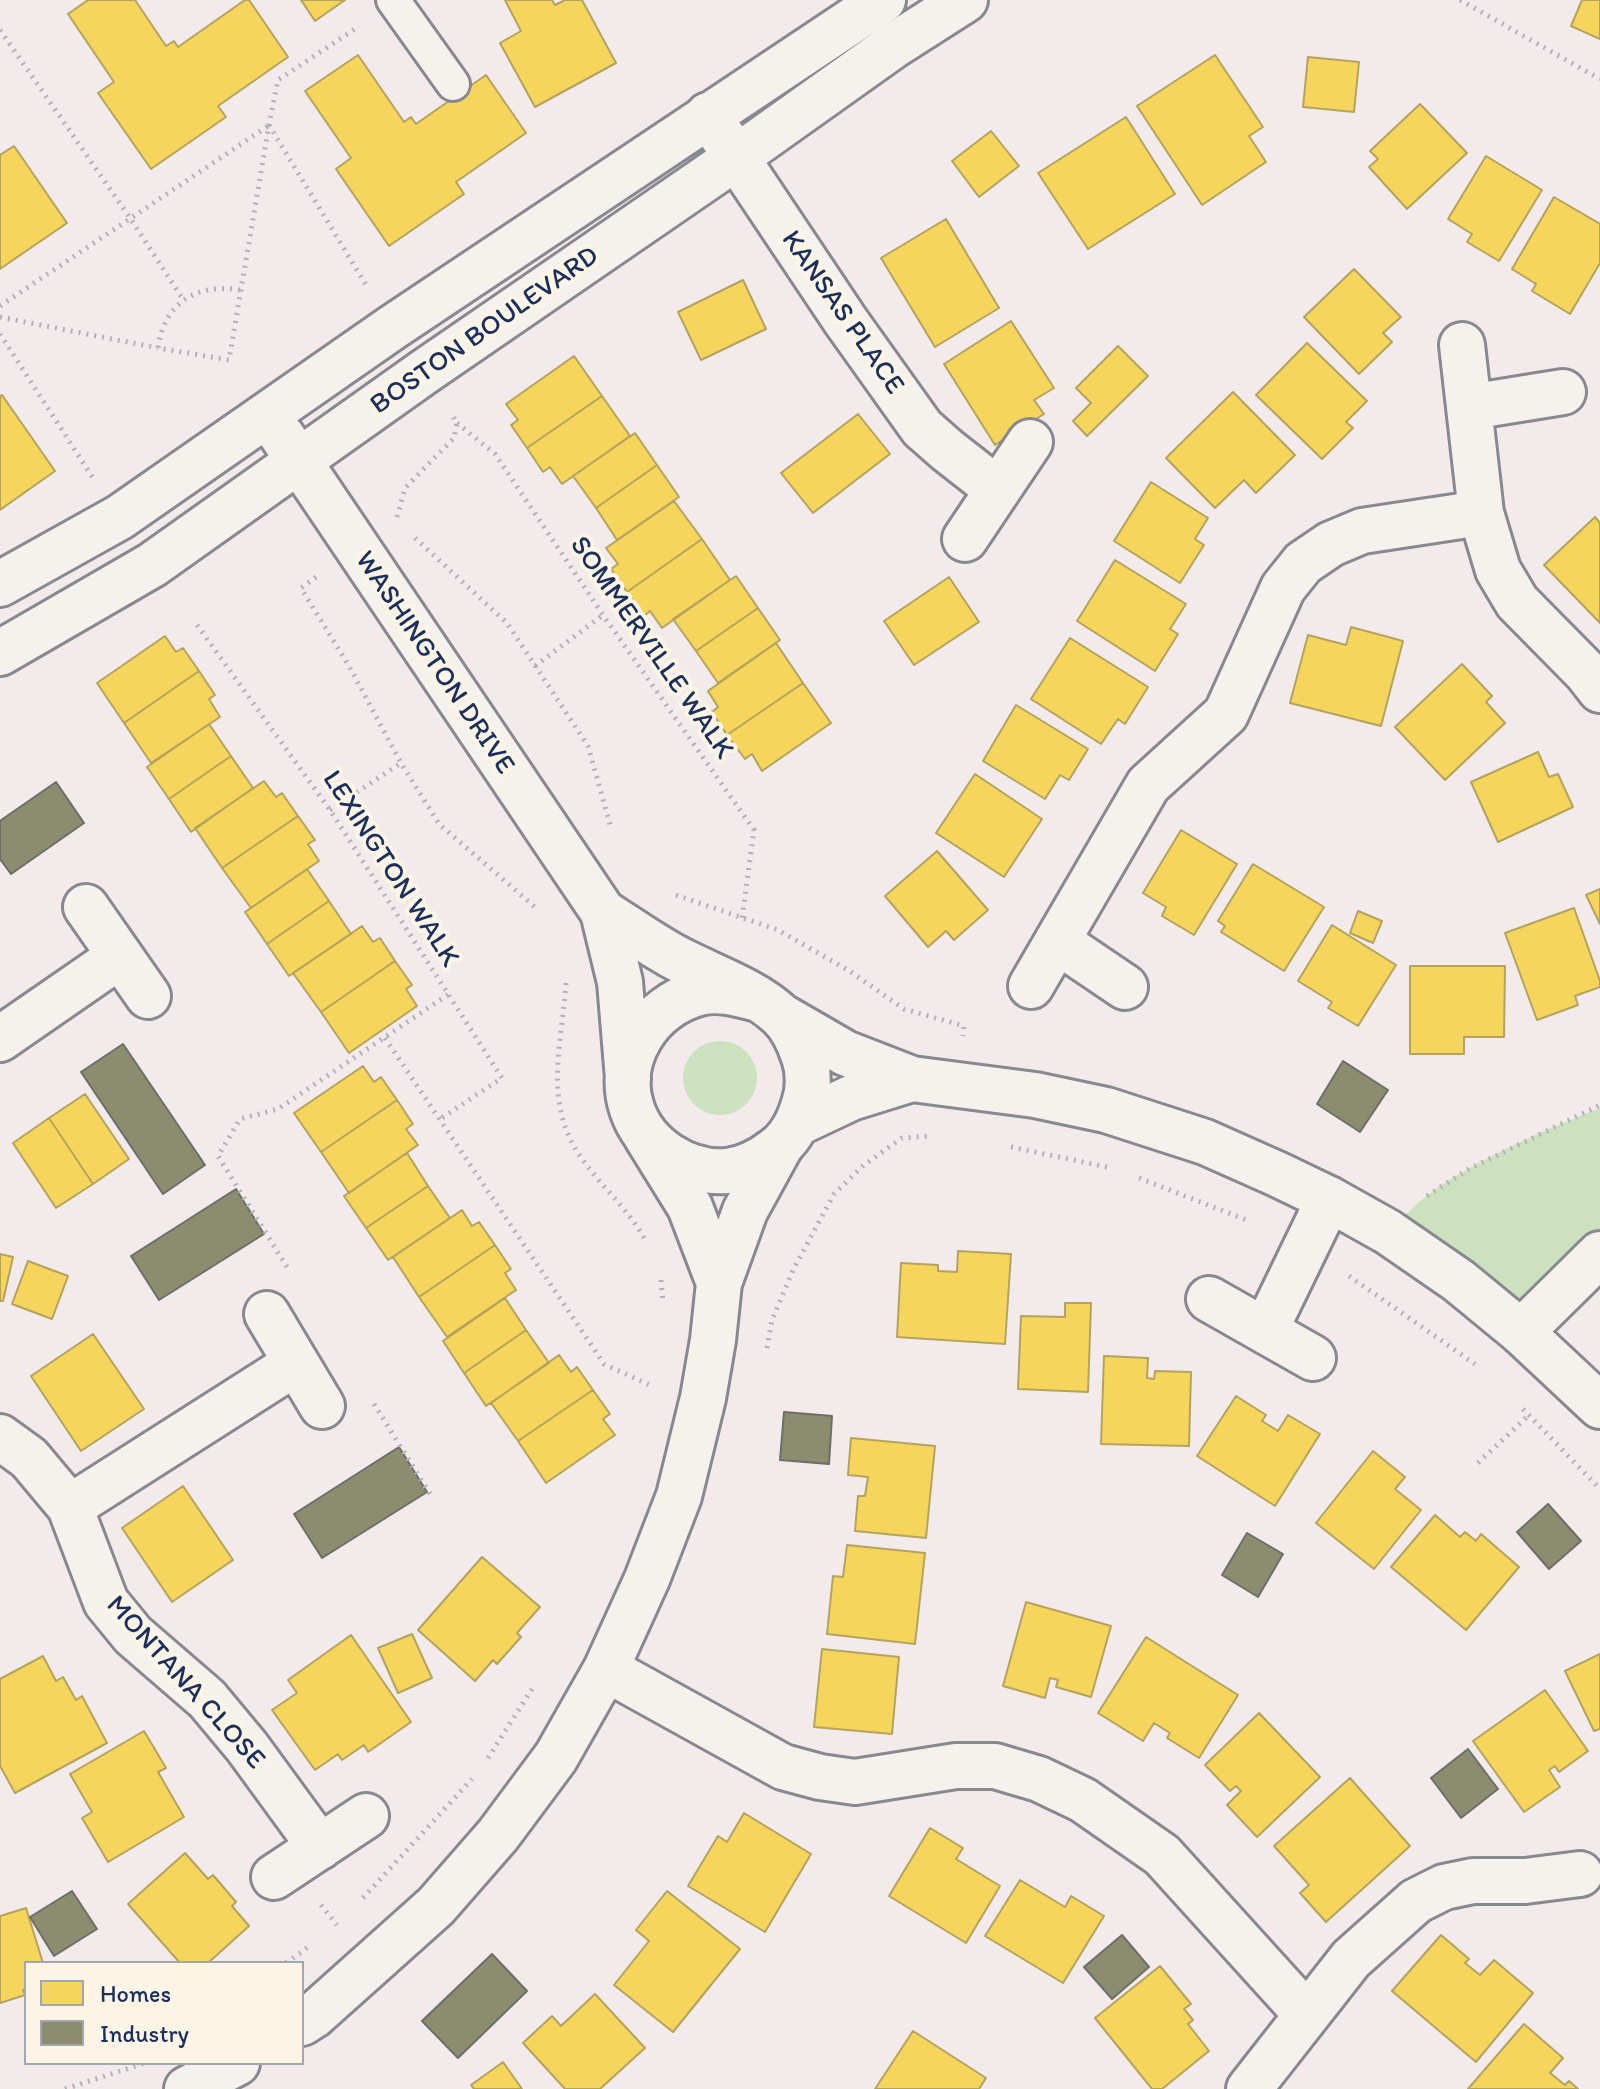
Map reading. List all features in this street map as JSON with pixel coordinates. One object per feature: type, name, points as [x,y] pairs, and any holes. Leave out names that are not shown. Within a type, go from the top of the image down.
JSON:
[{"type":"street","name":"BOSTON BOULEVARD","points":[[0,653],[152,565],[893,46],[965,0]]},
{"type":"street","name":"BOSTON BOULEVARD","points":[[0,584],[120,517],[872,3]]},
{"type":"street","points":[[872,3],[893,46]]},
{"type":"street","name":"KANSAS PLACE","points":[[708,115],[845,320],[922,428],[998,490]]},
{"type":"street","points":[[1462,345],[1481,513],[1498,570],[1517,602],[1600,690]]},
{"type":"street","points":[[1470,407],[1563,392]]},
{"type":"street","name":"WASHINGTON DRIVE","points":[[268,413],[298,462],[603,912],[620,982],[628,1079]]},
{"type":"street","points":[[965,539],[1030,442]]},
{"type":"street","points":[[1031,986],[1148,785],[1226,714],[1283,588],[1303,563],[1331,544],[1362,531],[1481,513]]},
{"type":"street","points":[[86,907],[148,996]]},
{"type":"street","name":"WASHINGTON DRIVE","points":[[603,912],[669,954],[770,1008],[845,1053],[912,1079],[1035,1095],[1106,1110],[1205,1142],[1329,1199],[1388,1232],[1459,1281],[1521,1332],[1600,1406]]},
{"type":"street","points":[[1057,941],[1125,987]]},
{"type":"street","points":[[0,1039],[120,956]]},
{"type":"street","points":[[304,2022],[436,1906],[498,1835],[556,1757],[606,1669],[647,1579],[679,1496],[703,1398],[719,1283],[745,1211],[789,1135],[807,1096],[807,1067],[798,1040],[770,1008],[730,991],[701,992],[672,1002],[649,1022],[633,1049],[628,1079],[632,1109],[690,1207],[719,1283]]},
{"type":"street","name":"WASHINGTON DRIVE","points":[[789,1135],[851,1098],[912,1079]]},
{"type":"street","points":[[646,1136],[670,1157],[698,1169],[728,1171],[756,1163],[789,1135]]},
{"type":"street","points":[[1265,1331],[1329,1199]]},
{"type":"street","points":[[1521,1332],[1600,1254]]},
{"type":"street","points":[[1209,1299],[1313,1358]]},
{"type":"street","points":[[267,1314],[322,1406]]},
{"type":"street","points":[[70,1507],[296,1363]]},
{"type":"street","name":"MONTANA CLOSE","points":[[0,1437],[29,1458],[70,1507],[106,1602],[133,1635],[207,1699],[247,1747],[320,1847]]},
{"type":"street","points":[[606,1669],[795,1771],[855,1782],[956,1766],[995,1766],[1039,1779],[1083,1800],[1162,1855],[1307,2015]]},
{"type":"street","points":[[274,1877],[366,1816]]},
{"type":"street","points":[[1249,2089],[1351,1959],[1416,1901],[1444,1887],[1473,1881],[1525,1881],[1580,1874]]},
{"type":"street","points":[[187,2089],[233,2065]]},
{"type":"lane","points":[[394,1],[453,84]]},
{"type":"path","points":[[1460,0],[1600,79]]},
{"type":"path","points":[[0,317],[229,360],[278,80],[394,1]]},
{"type":"path","points":[[0,30],[184,301]]},
{"type":"path","points":[[0,306],[269,125]]},
{"type":"path","points":[[269,125],[369,291]]},
{"type":"path","points":[[158,348],[165,320],[184,301],[214,290],[240,290]]},
{"type":"path","points":[[0,334],[95,482]]},
{"type":"path","name":"SOMMERVILLE WALK","points":[[448,410],[457,423],[495,454],[754,830],[742,918]]},
{"type":"path","points":[[396,520],[405,488],[454,438],[457,423]]},
{"type":"path","points":[[407,531],[507,623],[588,746],[614,838]]},
{"type":"path","points":[[301,588],[439,824],[534,906],[543,918]]},
{"type":"path","points":[[535,666],[603,615]]},
{"type":"path","name":"LEXINGTON WALK","points":[[197,625],[330,810],[502,1078],[440,1119]]},
{"type":"path","points":[[330,810],[401,763]]},
{"type":"path","points":[[665,891],[778,930],[851,972],[904,1009],[964,1026]]},
{"type":"path","points":[[240,1119],[278,1109],[449,994]]},
{"type":"path","points":[[385,1038],[604,1364],[657,1389]]},
{"type":"path","points":[[1427,1196],[1467,1170],[1600,1105]]},
{"type":"path","points":[[766,1350],[772,1320],[793,1270],[834,1194],[864,1165],[902,1138],[939,1135]]},
{"type":"path","points":[[997,1144],[1117,1169]]},
{"type":"path","points":[[1131,1175],[1258,1225]]},
{"type":"path","points":[[1341,1270],[1482,1369]]},
{"type":"path","points":[[1520,1406],[1600,1489]]},
{"type":"path","points":[[1478,1463],[1529,1415]]},
{"type":"path","points":[[487,1758],[538,1679]]},
{"type":"path","points":[[358,1904],[479,1771]]},
{"type":"path","points":[[338,1926],[348,1915]]},
{"type":"path","points":[[289,1961],[312,1945]]},
{"type":"path","points":[[65,2089],[139,2065]]},
{"type":"green space","points":[[720,1041],[741,1047],[751,1057],[757,1078],[751,1099],[741,1109],[720,1115],[699,1109],[689,1099],[683,1078],[689,1057],[699,1047]]},
{"type":"green space","points":[[1600,1108],[1600,1254],[1521,1332],[1388,1232],[1423,1198],[1448,1181],[1490,1157]]},
{"type":"building: Homes","points":[[88,0],[135,0],[166,46],[174,41],[178,47],[249,0],[288,57],[218,106],[226,117],[151,169],[98,93],[114,82],[68,14]]},
{"type":"building: Homes","points":[[301,0],[345,0],[315,21]]},
{"type":"building: Homes","points":[[505,0],[552,0],[555,5],[565,0],[582,0],[616,63],[535,107],[500,43],[521,31]]},
{"type":"building: Homes","points":[[1582,0],[1600,0],[1600,39],[1571,26]]},
{"type":"building: Homes","points":[[358,55],[404,122],[411,117],[416,124],[486,75],[526,133],[456,182],[464,194],[389,246],[336,169],[351,158],[305,91]]},
{"type":"building: Homes","points":[[1215,55],[1263,127],[1249,136],[1266,162],[1202,205],[1137,106]]},
{"type":"building: Homes","points":[[1308,57],[1359,62],[1354,112],[1303,107]]},
{"type":"building: Homes","points":[[1420,104],[1467,153],[1407,209],[1369,167],[1378,159],[1370,151]]},
{"type":"building: Homes","points":[[1126,117],[1175,194],[1088,249],[1038,173]]},
{"type":"building: Homes","points":[[991,131],[1019,166],[979,197],[952,161]]},
{"type":"building: Homes","points":[[14,146],[67,223],[0,269],[0,155]]},
{"type":"building: Homes","points":[[1486,156],[1542,190],[1499,261],[1467,242],[1472,234],[1448,219]]},
{"type":"building: Homes","points":[[1554,197],[1600,224],[1600,263],[1570,314],[1532,291],[1536,284],[1512,269]]},
{"type":"building: Homes","points":[[946,219],[999,308],[935,347],[881,258]]},
{"type":"building: Homes","points":[[1354,269],[1401,317],[1383,333],[1392,342],[1359,374],[1304,317]]},
{"type":"building: Homes","points":[[743,280],[766,329],[701,360],[678,312]]},
{"type":"building: Homes","points":[[1011,321],[1054,388],[1034,400],[1044,414],[995,445],[944,364]]},
{"type":"building: Homes","points":[[1307,343],[1367,401],[1346,422],[1353,428],[1322,459],[1256,395]]},
{"type":"building: Homes","points":[[1118,346],[1148,376],[1087,436],[1073,421],[1091,403],[1076,388]]},
{"type":"building: Homes","points":[[574,356],[602,396],[527,448],[511,425],[518,420],[506,404]]},
{"type":"building: Homes","points":[[1233,392],[1295,455],[1256,493],[1244,480],[1215,508],[1166,458]]},
{"type":"building: Homes","points":[[0,396],[55,471],[0,510]]},
{"type":"building: Homes","points":[[602,396],[630,436],[562,484],[550,467],[543,472],[527,448]]},
{"type":"building: Homes","points":[[858,414],[890,454],[813,513],[781,473]]},
{"type":"building: Homes","points":[[635,433],[657,465],[596,508],[573,476]]},
{"type":"building: Homes","points":[[657,465],[679,497],[617,540],[596,508]]},
{"type":"building: Homes","points":[[1151,482],[1208,518],[1195,539],[1204,545],[1180,583],[1114,541]]},
{"type":"building: Homes","points":[[674,501],[702,539],[627,592],[611,569],[618,564],[606,548]]},
{"type":"building: Homes","points":[[1595,517],[1600,523],[1600,623],[1544,565]]},
{"type":"building: Homes","points":[[702,539],[730,580],[662,628],[650,611],[644,616],[627,592]]},
{"type":"building: Homes","points":[[1115,560],[1186,604],[1170,629],[1178,634],[1155,671],[1077,621]]},
{"type":"building: Homes","points":[[736,576],[758,608],[696,651],[673,619]]},
{"type":"building: Homes","points":[[949,577],[979,622],[914,665],[884,621]]},
{"type":"building: Homes","points":[[758,608],[780,640],[718,683],[696,651]]},
{"type":"building: Homes","points":[[1351,627],[1403,641],[1381,726],[1290,703],[1308,635],[1346,645]]},
{"type":"building: Homes","points":[[165,636],[176,652],[183,648],[199,671],[124,723],[97,683]]},
{"type":"building: Homes","points":[[1070,638],[1148,687],[1125,724],[1118,719],[1101,744],[1031,699]]},
{"type":"building: Homes","points":[[776,643],[803,683],[727,735],[712,712],[718,707],[708,691]]},
{"type":"building: Homes","points":[[1462,664],[1492,696],[1486,702],[1505,723],[1445,780],[1395,727]]},
{"type":"building: Homes","points":[[199,671],[215,695],[209,699],[220,717],[151,763],[124,723]]},
{"type":"building: Homes","points":[[803,683],[831,723],[762,771],[752,754],[745,759],[727,735]]},
{"type":"building: Homes","points":[[1016,705],[1088,749],[1069,780],[1060,775],[1045,799],[983,761]]},
{"type":"building: Homes","points":[[209,724],[231,756],[169,799],[147,767]]},
{"type":"building: Homes","points":[[1538,752],[1549,777],[1558,774],[1573,807],[1498,842],[1471,782]]},
{"type":"building: Homes","points":[[231,756],[253,788],[191,832],[169,799]]},
{"type":"building: Homes","points":[[975,774],[1042,819],[1004,877],[936,833]]},
{"type":"building: Homes","points":[[264,781],[276,797],[282,793],[298,816],[222,868],[195,828]]},
{"type":"building: Homes","points":[[298,816],[315,840],[308,844],[319,861],[251,908],[222,868]]},
{"type":"building: Homes","points":[[1181,830],[1237,864],[1194,935],[1162,916],[1166,907],[1143,893]]},
{"type":"building: Homes","points":[[937,851],[988,910],[954,940],[946,931],[928,947],[885,896]]},
{"type":"building: Homes","points":[[1253,864],[1324,907],[1284,971],[1221,932],[1225,926],[1218,921]]},
{"type":"building: Homes","points":[[307,869],[329,901],[267,944],[245,912]]},
{"type":"building: Homes","points":[[1600,889],[1600,924],[1586,895]]},
{"type":"building: Homes","points":[[329,901],[351,934],[289,976],[267,944]]},
{"type":"building: Homes","points":[[1574,908],[1600,987],[1575,996],[1578,1005],[1537,1020],[1505,933]]},
{"type":"building: Homes","points":[[1358,911],[1382,921],[1373,943],[1350,933]]},
{"type":"building: Homes","points":[[1332,925],[1396,965],[1358,1026],[1328,1008],[1332,1002],[1298,981]]},
{"type":"building: Homes","points":[[362,926],[373,942],[380,938],[395,961],[321,1012],[293,973]]},
{"type":"building: Homes","points":[[395,961],[412,985],[406,989],[417,1006],[349,1053],[321,1012]]},
{"type":"building: Homes","points":[[1410,966],[1505,966],[1504,1037],[1464,1037],[1464,1054],[1410,1054]]},
{"type":"building: Homes","points":[[363,1066],[374,1082],[381,1077],[397,1100],[321,1152],[294,1113]]},
{"type":"building: Homes","points":[[85,1094],[129,1159],[93,1184],[49,1118]]},
{"type":"building: Homes","points":[[397,1100],[413,1124],[406,1129],[418,1145],[349,1193],[321,1152]]},
{"type":"building: Homes","points":[[49,1118],[93,1184],[56,1208],[13,1143]]},
{"type":"building: Homes","points":[[407,1153],[428,1186],[366,1228],[344,1196]]},
{"type":"building: Homes","points":[[428,1186],[450,1218],[388,1260],[366,1228]]},
{"type":"building: Homes","points":[[462,1210],[472,1226],[479,1222],[495,1245],[419,1297],[393,1257]]},
{"type":"building: Homes","points":[[495,1245],[511,1269],[505,1273],[516,1290],[447,1337],[419,1297]]},
{"type":"building: Homes","points":[[958,1251],[1011,1254],[1005,1344],[897,1337],[901,1263],[938,1265],[938,1271],[957,1272]]},
{"type":"building: Homes","points":[[0,1254],[13,1257],[3,1301],[0,1301]]},
{"type":"building: Homes","points":[[28,1261],[68,1276],[52,1319],[12,1304]]},
{"type":"building: Homes","points":[[505,1298],[526,1330],[464,1373],[443,1341]]},
{"type":"building: Homes","points":[[1065,1303],[1091,1303],[1088,1392],[1018,1389],[1021,1316],[1065,1317]]},
{"type":"building: Homes","points":[[526,1330],[549,1363],[486,1406],[464,1373]]},
{"type":"building: Homes","points":[[93,1334],[144,1409],[81,1451],[31,1376]]},
{"type":"building: Homes","points":[[559,1355],[571,1372],[577,1367],[593,1390],[518,1441],[491,1403]]},
{"type":"building: Homes","points":[[1104,1356],[1148,1358],[1147,1378],[1154,1379],[1155,1371],[1191,1372],[1189,1446],[1101,1444]]},
{"type":"building: Homes","points":[[593,1390],[610,1414],[603,1419],[615,1435],[546,1483],[518,1441]]},
{"type":"building: Homes","points":[[1236,1396],[1266,1415],[1262,1421],[1278,1431],[1288,1415],[1320,1434],[1275,1506],[1197,1456]]},
{"type":"building: Homes","points":[[851,1438],[935,1446],[926,1538],[855,1531],[858,1496],[865,1496],[868,1477],[848,1475]]},
{"type":"building: Homes","points":[[1373,1451],[1405,1477],[1395,1489],[1421,1510],[1374,1569],[1316,1523]]},
{"type":"building: Homes","points":[[183,1486],[233,1560],[172,1602],[122,1528]]},
{"type":"building: Homes","points":[[1435,1515],[1460,1537],[1465,1532],[1476,1541],[1481,1534],[1519,1567],[1466,1630],[1391,1567]]},
{"type":"building: Homes","points":[[847,1545],[925,1553],[915,1644],[827,1634],[833,1576],[843,1577]]},
{"type":"building: Homes","points":[[482,1557],[540,1607],[517,1633],[521,1637],[497,1664],[493,1660],[475,1681],[418,1630]]},
{"type":"building: Homes","points":[[1026,1602],[1111,1626],[1091,1697],[1056,1687],[1058,1680],[1050,1678],[1045,1698],[1003,1686]]},
{"type":"building: Homes","points":[[412,1634],[432,1678],[398,1693],[378,1648]]},
{"type":"building: Homes","points":[[351,1635],[411,1722],[368,1752],[364,1745],[342,1760],[338,1754],[315,1770],[272,1710],[297,1693],[288,1680]]},
{"type":"building: Homes","points":[[1146,1637],[1238,1695],[1199,1758],[1167,1738],[1170,1733],[1154,1723],[1143,1741],[1098,1713]]},
{"type":"building: Homes","points":[[822,1649],[899,1657],[892,1734],[814,1727]]},
{"type":"building: Homes","points":[[1600,1654],[1600,1729],[1594,1731],[1565,1671]]},
{"type":"building: Homes","points":[[43,1656],[56,1681],[63,1677],[76,1700],[82,1696],[107,1743],[15,1793],[0,1766],[0,1679]]},
{"type":"building: Homes","points":[[1545,1690],[1588,1751],[1559,1772],[1555,1766],[1549,1770],[1560,1787],[1524,1812],[1473,1741]]},
{"type":"building: Homes","points":[[1259,1713],[1320,1777],[1257,1837],[1227,1805],[1241,1791],[1236,1786],[1230,1791],[1205,1765]]},
{"type":"building: Homes","points":[[144,1731],[166,1768],[158,1772],[184,1817],[108,1862],[82,1818],[92,1812],[70,1774]]},
{"type":"building: Homes","points":[[1350,1778],[1410,1846],[1326,1922],[1300,1893],[1309,1885],[1274,1846]]},
{"type":"building: Homes","points":[[744,1813],[811,1854],[765,1932],[688,1886],[718,1836],[727,1842]]},
{"type":"building: Homes","points":[[930,1828],[963,1848],[956,1859],[1000,1886],[966,1943],[889,1896]]},
{"type":"building: Homes","points":[[185,1853],[208,1879],[213,1875],[236,1902],[232,1906],[249,1926],[210,1961],[178,1961],[128,1904]]},
{"type":"building: Homes","points":[[1020,1880],[1065,1907],[1071,1896],[1104,1916],[1063,1983],[985,1936]]},
{"type":"building: Homes","points":[[667,1891],[740,1949],[673,2032],[614,1985],[649,1941],[636,1930]]},
{"type":"building: Homes","points":[[26,1908],[42,1961],[24,1961],[24,1995],[0,2003],[0,1916]]},
{"type":"building: Homes","points":[[1441,1935],[1469,1959],[1465,1963],[1480,1975],[1494,1960],[1533,1993],[1476,2062],[1392,1991]]},
{"type":"building: Homes","points":[[1160,1966],[1191,2004],[1184,2009],[1193,2020],[1188,2024],[1209,2051],[1162,2089],[1152,2089],[1095,2018]]},
{"type":"building: Homes","points":[[595,1994],[645,2048],[600,2089],[565,2089],[523,2043],[552,2016],[561,2026]]},
{"type":"building: Homes","points":[[1524,2024],[1563,2058],[1550,2073],[1565,2085],[1569,2081],[1578,2089],[1468,2089]]},
{"type":"building: Homes","points":[[913,2031],[986,2078],[979,2089],[875,2089]]},
{"type":"building: Homes","points":[[503,2062],[522,2089],[474,2089],[471,2085]]},
{"type":"building: Industry","points":[[56,782],[84,823],[11,874],[0,859],[0,821]]},
{"type":"building: Industry","points":[[123,1044],[205,1165],[163,1194],[81,1072]]},
{"type":"building: Industry","points":[[1343,1061],[1388,1090],[1360,1132],[1317,1104]]},
{"type":"building: Industry","points":[[236,1189],[264,1234],[159,1300],[131,1256]]},
{"type":"building: Industry","points":[[784,1412],[832,1416],[829,1464],[780,1460]]},
{"type":"building: Industry","points":[[399,1447],[427,1492],[322,1558],[294,1514]]},
{"type":"building: Industry","points":[[1548,1504],[1581,1541],[1549,1569],[1517,1532]]},
{"type":"building: Industry","points":[[1247,1533],[1283,1554],[1258,1597],[1222,1575]]},
{"type":"building: Industry","points":[[1468,1749],[1498,1789],[1461,1818],[1431,1778]]},
{"type":"building: Industry","points":[[72,1891],[97,1929],[54,1956],[30,1917]]},
{"type":"building: Industry","points":[[1122,1935],[1149,1967],[1112,1999],[1084,1967]]},
{"type":"building: Industry","points":[[492,1954],[527,1991],[458,2058],[422,2021]]}]
